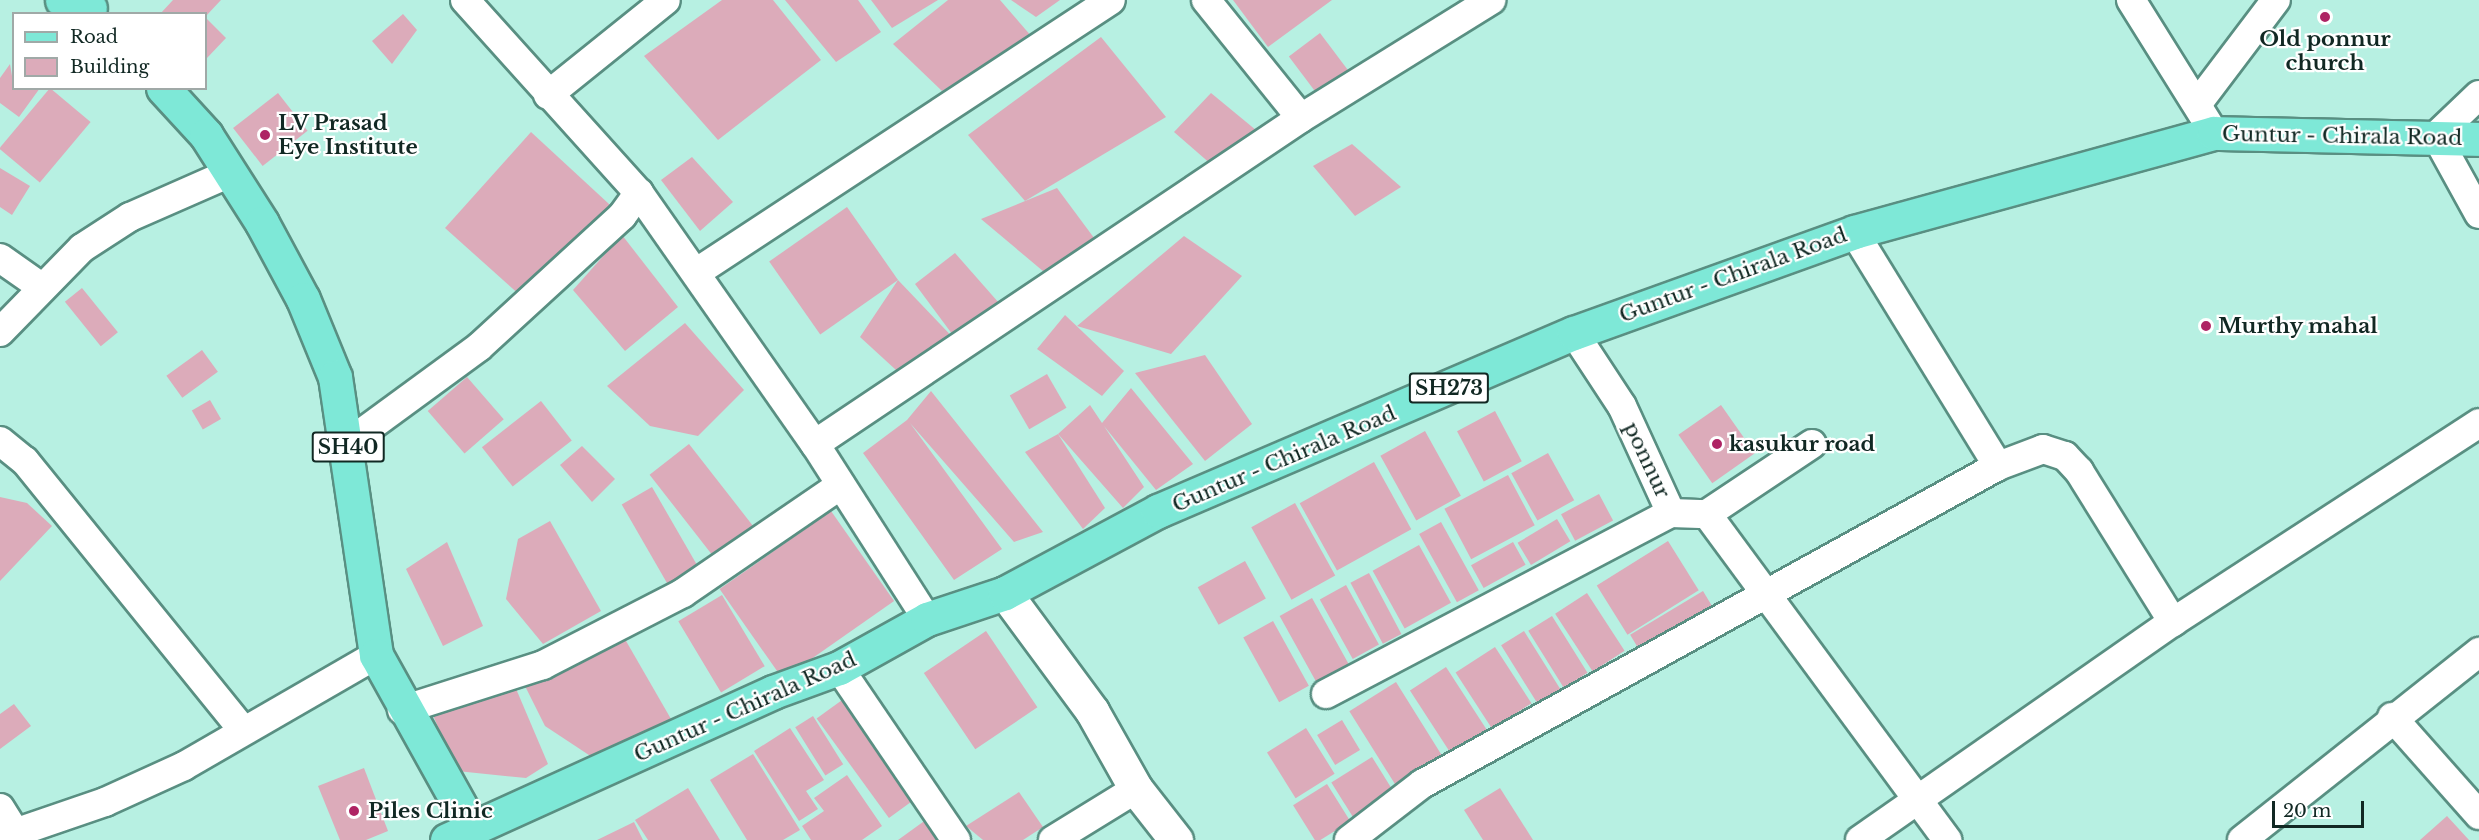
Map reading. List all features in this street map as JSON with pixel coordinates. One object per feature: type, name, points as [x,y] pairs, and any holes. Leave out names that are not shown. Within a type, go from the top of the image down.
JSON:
[{"type":"main road","name":"Guntur - Chirala Road","points":[[166,90],[206,135],[230,173],[303,299],[335,377],[348,443],[350,501],[376,655],[466,836],[773,692],[839,668],[927,618],[1005,593],[1158,511],[1574,333],[1854,232],[2214,133],[2436,136],[2479,139]]},
{"type":"street","points":[[465,0],[548,95],[639,193],[697,272],[815,444],[927,618]]},
{"type":"street","points":[[548,95],[666,0]]},
{"type":"street","points":[[697,272],[1111,0]]},
{"type":"street","points":[[1206,0],[1301,118]]},
{"type":"street","points":[[815,444],[1301,118],[1491,0]]},
{"type":"street","points":[[2131,0],[2198,103],[2214,133]]},
{"type":"street","points":[[2198,103],[2276,0]]},
{"type":"street","points":[[2479,95],[2436,136],[2479,214]]},
{"type":"street","points":[[0,332],[40,286],[82,248],[130,217],[230,173]]},
{"type":"street","points":[[348,443],[479,347],[584,252],[639,193]]},
{"type":"street","points":[[1854,232],[1998,466]]},
{"type":"street","points":[[0,258],[40,286]]},
{"type":"street","name":"ponnur","points":[[1574,333],[1622,406],[1671,513],[1707,514]]},
{"type":"street","points":[[1860,840],[2173,622],[2479,423]]},
{"type":"street","points":[[0,441],[25,461],[242,729]]},
{"type":"street","points":[[1812,444],[1707,514],[1947,840]]},
{"type":"street","points":[[1349,840],[1422,784],[1764,592],[1998,466],[2043,449],[2065,456],[2173,622]]},
{"type":"street","points":[[402,710],[543,665],[683,593],[841,485]]},
{"type":"street","points":[[1326,694],[1671,513]]},
{"type":"street","points":[[1005,593],[1092,711],[1136,789],[1176,840]]},
{"type":"street","points":[[2242,840],[2392,717],[2479,652]]},
{"type":"street","points":[[5,826],[115,797],[184,766],[242,729],[376,655]]},
{"type":"street","points":[[839,668],[956,840]]},
{"type":"street","points":[[2392,717],[2479,815]]},
{"type":"street","points":[[1053,840],[1136,789]]},
{"type":"building","points":[[173,0],[221,0],[207,15],[207,12],[162,12]]},
{"type":"building","points":[[722,0],[773,0],[821,60],[718,140],[644,56]]},
{"type":"building","points":[[785,0],[858,0],[881,32],[836,62]]},
{"type":"building","points":[[871,0],[938,0],[892,28]]},
{"type":"building","points":[[948,0],[1000,0],[1032,37],[942,91],[893,44]]},
{"type":"building","points":[[1011,0],[1060,0],[1036,17]]},
{"type":"building","points":[[1233,0],[1332,0],[1268,47]]},
{"type":"building","points":[[403,14],[417,30],[392,64],[372,41]]},
{"type":"building","points":[[207,19],[226,38],[207,58]]},
{"type":"building","points":[[1320,33],[1348,70],[1317,93],[1289,56]]},
{"type":"building","points":[[1101,37],[1166,117],[1025,201],[968,135]]},
{"type":"building","points":[[10,64],[12,90],[39,90],[19,117],[0,103],[0,78]]},
{"type":"building","points":[[48,90],[52,90],[91,122],[40,183],[0,149]]},
{"type":"building","points":[[278,93],[308,131],[263,166],[233,128]]},
{"type":"building","points":[[1211,93],[1268,140],[1220,172],[1174,132]]},
{"type":"building","points":[[531,132],[622,216],[522,297],[445,228]]},
{"type":"building","points":[[1352,144],[1401,187],[1355,216],[1313,166]]},
{"type":"building","points":[[692,157],[733,202],[700,231],[661,180]]},
{"type":"building","points":[[0,168],[30,186],[12,215],[0,207]]},
{"type":"building","points":[[1057,188],[1103,250],[1056,282],[981,219]]},
{"type":"building","points":[[847,207],[898,280],[820,334],[769,261]]},
{"type":"building","points":[[622,235],[678,307],[625,351],[573,290]]},
{"type":"building","points":[[1184,236],[1242,276],[1171,354],[1077,326]]},
{"type":"building","points":[[955,253],[999,303],[961,346],[915,284]]},
{"type":"building","points":[[898,280],[961,346],[908,381],[860,337]]},
{"type":"building","points":[[82,288],[118,332],[101,346],[65,302]]},
{"type":"building","points":[[1065,315],[1124,371],[1102,396],[1037,349]]},
{"type":"building","points":[[685,323],[744,390],[698,436],[650,426],[607,386]]},
{"type":"building","points":[[202,350],[218,372],[182,398],[166,376]]},
{"type":"building","points":[[1205,355],[1252,424],[1205,461],[1135,373]]},
{"type":"building","points":[[1047,374],[1066,408],[1029,429],[1010,396]]},
{"type":"building","points":[[467,377],[504,419],[464,453],[428,411]]},
{"type":"building","points":[[1131,388],[1193,464],[1156,490],[1104,426],[1144,487],[1123,508],[1058,434],[1090,405],[1102,423]]},
{"type":"building","points":[[931,391],[1043,532],[1014,542],[910,423],[1002,549],[954,580],[863,453],[907,420]]},
{"type":"building","points":[[210,400],[221,419],[203,430],[192,410]]},
{"type":"building","points":[[541,401],[572,440],[513,487],[482,447]]},
{"type":"building","name":"kasukur road","points":[[1721,405],[1755,453],[1712,483],[1678,435]]},
{"type":"building","points":[[1495,411],[1522,461],[1484,482],[1457,431]]},
{"type":"building","points":[[1425,431],[1461,496],[1416,520],[1380,456]]},
{"type":"building","points":[[1058,434],[1105,508],[1083,529],[1025,452]]},
{"type":"building","points":[[689,444],[757,531],[717,561],[650,475]]},
{"type":"building","points":[[582,446],[615,479],[592,502],[560,465]]},
{"type":"building","points":[[1548,453],[1574,500],[1537,521],[1511,473]]},
{"type":"building","points":[[1374,462],[1411,529],[1337,571],[1300,503]]},
{"type":"building","points":[[1508,475],[1535,525],[1471,559],[1444,509]]},
{"type":"building","points":[[652,487],[702,573],[671,590],[622,504]]},
{"type":"building","points":[[1599,494],[1613,520],[1575,541],[1561,514]]},
{"type":"building","points":[[0,497],[27,503],[52,526],[0,581]]},
{"type":"building","points":[[1295,503],[1335,576],[1292,600],[1251,527]]},
{"type":"building","points":[[831,511],[894,601],[783,679],[720,589]]},
{"type":"building","points":[[1557,519],[1570,541],[1531,565],[1518,543]]},
{"type":"building","points":[[550,521],[601,611],[543,644],[506,599],[518,539]]},
{"type":"building","points":[[1441,522],[1479,590],[1457,602],[1419,534]]},
{"type":"building","points":[[1668,541],[1699,590],[1627,635],[1597,586]]},
{"type":"building","points":[[447,542],[483,626],[443,646],[406,569]]},
{"type":"building","points":[[1513,542],[1526,565],[1484,588],[1471,565]]},
{"type":"building","points":[[1419,545],[1451,603],[1405,628],[1373,571]]},
{"type":"building","points":[[1245,561],[1266,599],[1219,625],[1198,587]]},
{"type":"building","points":[[1369,573],[1401,634],[1383,644],[1350,583]]},
{"type":"building","points":[[1346,585],[1379,644],[1353,659],[1320,600]]},
{"type":"building","points":[[1703,591],[1715,611],[1642,654],[1630,635]]},
{"type":"building","points":[[1587,593],[1625,651],[1593,672],[1555,614]]},
{"type":"building","points":[[722,595],[765,666],[721,692],[678,621]]},
{"type":"building","points":[[1312,598],[1349,665],[1317,683],[1280,616]]},
{"type":"building","points":[[1552,616],[1588,673],[1564,688],[1528,631]]},
{"type":"building","points":[[1273,621],[1309,686],[1279,702],[1243,637]]},
{"type":"building","points":[[986,631],[1037,707],[975,749],[924,673]]},
{"type":"building","points":[[1524,631],[1562,692],[1539,706],[1501,645]]},
{"type":"building","points":[[622,634],[671,719],[598,761],[545,726],[523,682]]},
{"type":"building","points":[[1495,647],[1531,703],[1492,729],[1456,673]]},
{"type":"building","points":[[1446,667],[1487,731],[1451,754],[1410,690]]},
{"type":"building","points":[[1396,682],[1443,757],[1397,787],[1349,711]]},
{"type":"building","points":[[514,684],[548,764],[526,778],[457,771],[429,706]]},
{"type":"building","points":[[849,695],[921,795],[889,818],[817,719]]},
{"type":"building","points":[[14,704],[31,726],[0,749],[0,714]]},
{"type":"building","points":[[813,716],[843,764],[825,775],[795,727]]},
{"type":"building","points":[[1342,720],[1360,750],[1335,765],[1317,735]]},
{"type":"building","points":[[790,728],[824,780],[806,791],[818,809],[799,821],[754,751]]},
{"type":"building","points":[[1306,728],[1335,774],[1296,798],[1267,752]]},
{"type":"building","points":[[753,754],[800,830],[783,840],[747,840],[710,780]]},
{"type":"building","points":[[1372,757],[1396,795],[1355,821],[1331,782]]},
{"type":"building","points":[[364,768],[388,831],[366,840],[340,840],[318,786]]},
{"type":"building","points":[[847,775],[882,826],[862,840],[811,840],[802,826],[824,811],[814,798]]},
{"type":"building","points":[[1327,784],[1350,821],[1320,840],[1315,840],[1293,805]]},
{"type":"building","points":[[688,788],[720,840],[648,840],[635,820]]},
{"type":"building","points":[[1500,788],[1533,840],[1483,840],[1464,810]]},
{"type":"building","points":[[1019,792],[1043,827],[1023,840],[983,840],[966,826]]},
{"type":"building","points":[[934,814],[953,840],[898,840]]},
{"type":"building","points":[[2447,816],[2469,840],[2420,840]]},
{"type":"building","points":[[634,822],[643,840],[597,840]]},
{"type":"place","name":"Old ponnur church","points":[[2325,17]]},
{"type":"place","name":"LV Prasad Eye Institute","points":[[265,135]]},
{"type":"place","name":"Murthy mahal","points":[[2206,326]]},
{"type":"place","name":"kasukur road","points":[[1717,444]]},
{"type":"place","name":"Piles Clinic","points":[[354,811]]}]
